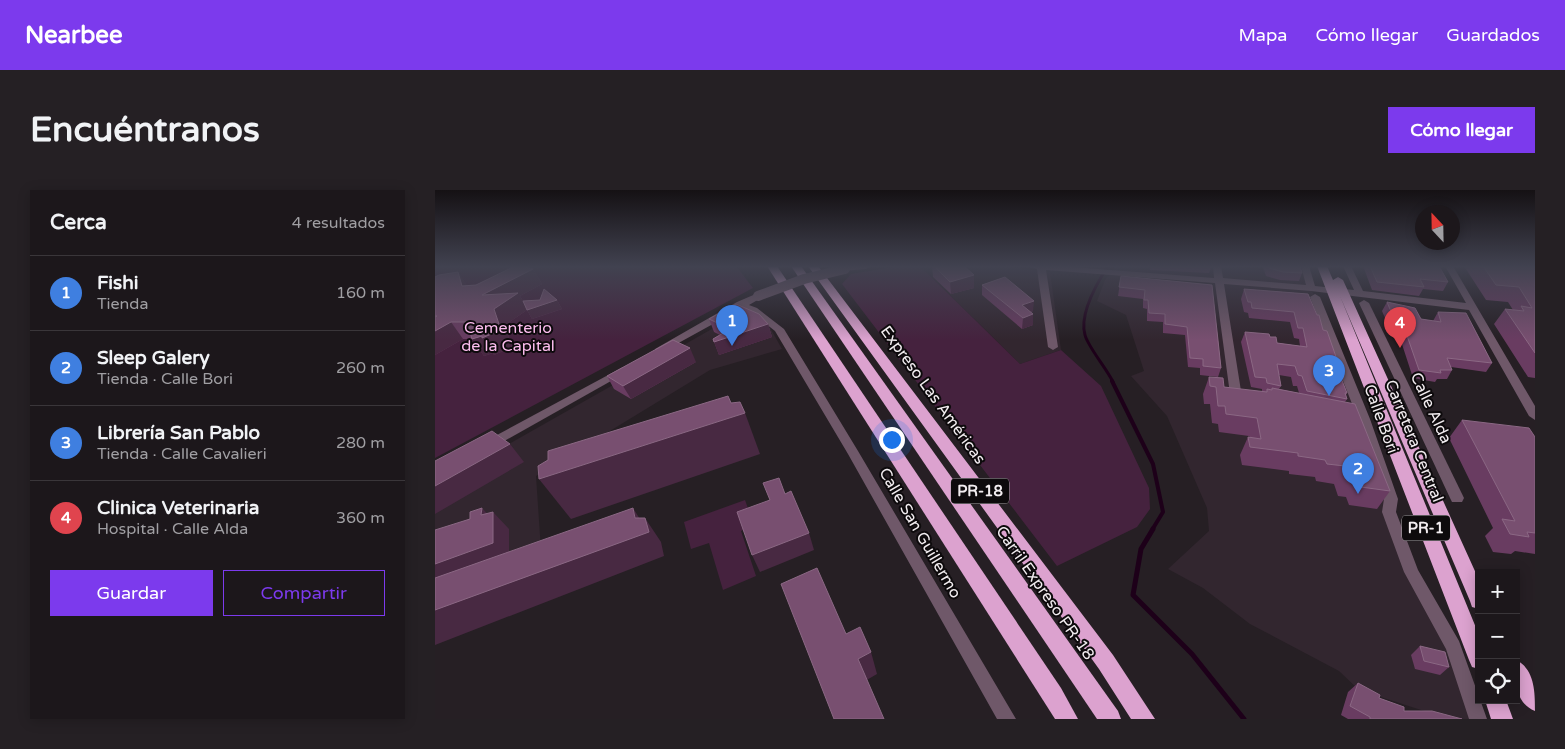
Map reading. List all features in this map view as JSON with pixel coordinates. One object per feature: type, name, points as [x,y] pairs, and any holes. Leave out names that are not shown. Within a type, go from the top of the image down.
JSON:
[{"type":"highway","name":"PR-18","points":[[788,291],[1049,687],[1067,719]]},
{"type":"highway","name":"Carril Expreso PR-18","points":[[812,291],[1110,719]]},
{"type":"highway","name":"Expreso Las Américas","points":[[831,291],[1100,654],[1144,719]]},
{"type":"highway","name":"Carretera Central","points":[[1342,291],[1347,297],[1479,659]]},
{"type":"highway","name":"Carretera Central","points":[[1344,291],[1475,592]]},
{"type":"highway","points":[[1520,677],[1535,701]]},
{"type":"highway","points":[[1496,704],[1502,719]]},
{"type":"street","points":[[647,356],[740,304],[772,291]]},
{"type":"street","points":[[1045,291],[1053,347]]},
{"type":"street","points":[[1221,291],[1237,394],[1255,397]]},
{"type":"street","points":[[1289,291],[1475,311]]},
{"type":"street","name":"Calle Alda","points":[[1347,291],[1347,297],[1457,498]]},
{"type":"street","points":[[1463,291],[1535,416]]},
{"type":"street","name":"Calle Bori","points":[[1313,293],[1364,418],[1391,499],[1389,512],[1411,572],[1453,646],[1478,719]]},
{"type":"street","name":"Calle San Guillermo","points":[[740,304],[755,310],[779,329],[854,454],[1007,719]]},
{"type":"street","points":[[475,452],[631,365]]},
{"type":"street","points":[[1346,415],[1364,418]]},
{"type":"shaded area","points":[[945,291],[1053,291],[1061,350],[1020,364]]},
{"type":"shaded area","points":[[1101,291],[1312,291],[1364,419],[1419,587],[1478,719],[1449,719],[1359,690],[1339,671],[1250,624],[1203,588],[1168,569],[1209,531],[1207,508],[1167,416],[1131,376],[1144,371],[1126,315],[1097,301]]},
{"type":"shaded area","points":[[733,317],[769,326],[782,349],[710,370],[536,476],[541,550],[435,587],[435,486]]},
{"type":"green space","name":"Cementerio de la Capital","points":[[435,291],[748,291],[435,458]]},
{"type":"green space","points":[[847,291],[945,291],[1020,364],[1061,350],[1101,386],[1149,488],[1150,509],[1137,527],[1057,566]]},
{"type":"green space","points":[[745,500],[754,525],[741,531],[756,576],[723,590],[709,543],[691,549],[684,522]]},
{"type":"building","points":[[435,291],[490,291],[482,295],[518,293],[494,309],[501,330],[482,338],[482,336],[472,339],[467,322],[451,322],[435,331],[435,317],[437,316],[435,316]]},
{"type":"building","points":[[543,291],[546,291],[557,300],[527,310],[523,301],[540,300]]},
{"type":"building","points":[[989,291],[1022,291],[1034,301],[1022,305],[1033,314],[1023,318]]},
{"type":"building","points":[[1145,291],[1213,291],[1221,368],[1203,366],[1203,359],[1190,358],[1187,327],[1165,324],[1165,314],[1149,313],[1148,300],[1144,300]]},
{"type":"building","points":[[1245,291],[1308,294],[1317,315],[1319,315],[1323,330],[1327,331],[1342,374],[1339,373],[1347,393],[1345,393],[1347,399],[1307,391],[1302,376],[1298,375],[1295,366],[1277,364],[1281,386],[1267,383],[1266,378],[1255,377],[1245,332],[1269,334],[1270,337],[1276,337],[1277,343],[1307,347],[1303,328],[1298,328],[1294,312],[1252,308],[1251,302],[1248,302]]},
{"type":"building","points":[[1521,291],[1535,291],[1535,353],[1505,309],[1524,311],[1521,306],[1532,308]]},
{"type":"building","points":[[1387,302],[1415,308],[1421,319],[1441,322],[1438,312],[1466,313],[1492,363],[1447,358],[1452,370],[1440,370],[1441,373],[1419,370],[1404,327],[1397,326]]},
{"type":"building","points":[[736,304],[759,314],[768,324],[714,342],[713,339],[730,329],[709,319]]},
{"type":"building","points":[[673,340],[690,348],[623,386],[607,376]]},
{"type":"building","points":[[1209,377],[1223,378],[1224,387],[1267,392],[1267,389],[1272,390],[1272,388],[1355,404],[1390,491],[1361,487],[1358,479],[1349,478],[1345,466],[1327,464],[1325,460],[1298,456],[1298,453],[1250,447],[1248,437],[1261,439],[1257,418],[1226,414],[1225,406],[1218,406],[1216,387],[1210,386]]},
{"type":"building","points":[[728,396],[731,403],[740,402],[745,413],[539,479],[538,466],[548,460],[548,451]]},
{"type":"building","points":[[1462,420],[1529,428],[1535,437],[1535,533],[1527,532],[1529,537],[1510,534],[1502,519],[1515,521]]},
{"type":"building","points":[[492,431],[510,444],[435,486],[435,461]]},
{"type":"building","points":[[779,478],[785,494],[791,491],[809,533],[752,555],[737,512],[770,500],[763,483]]},
{"type":"building","points":[[482,508],[481,515],[493,512],[493,543],[435,564],[435,530],[470,519],[470,512]]},
{"type":"building","points":[[633,508],[635,518],[645,518],[649,532],[435,610],[435,578]]},
{"type":"building","points":[[817,568],[846,634],[860,627],[871,652],[858,659],[884,719],[834,719],[781,584]]},
{"type":"building","points":[[1420,646],[1445,652],[1449,667],[1424,661]]},
{"type":"building","points":[[1358,683],[1380,695],[1379,698],[1404,707],[1404,711],[1432,711],[1462,719],[1370,719],[1370,717],[1350,706]]},
{"type":"waterway","points":[[1094,291],[1087,308],[1084,327],[1085,335],[1113,382]]},
{"type":"waterway","points":[[1112,381],[1153,464],[1163,512],[1152,530]]},
{"type":"waterway","points":[[1153,529],[1141,549],[1133,595],[1192,654],[1244,719]]},
{"type":"place","name":"Fishi","points":[[732,346]]},
{"type":"place","name":"Clinica Veterinaria","points":[[1400,348]]},
{"type":"place","name":"Librería San Pablo","points":[[1329,396]]},
{"type":"place","name":"Sleep Galery","points":[[1358,494]]}]
